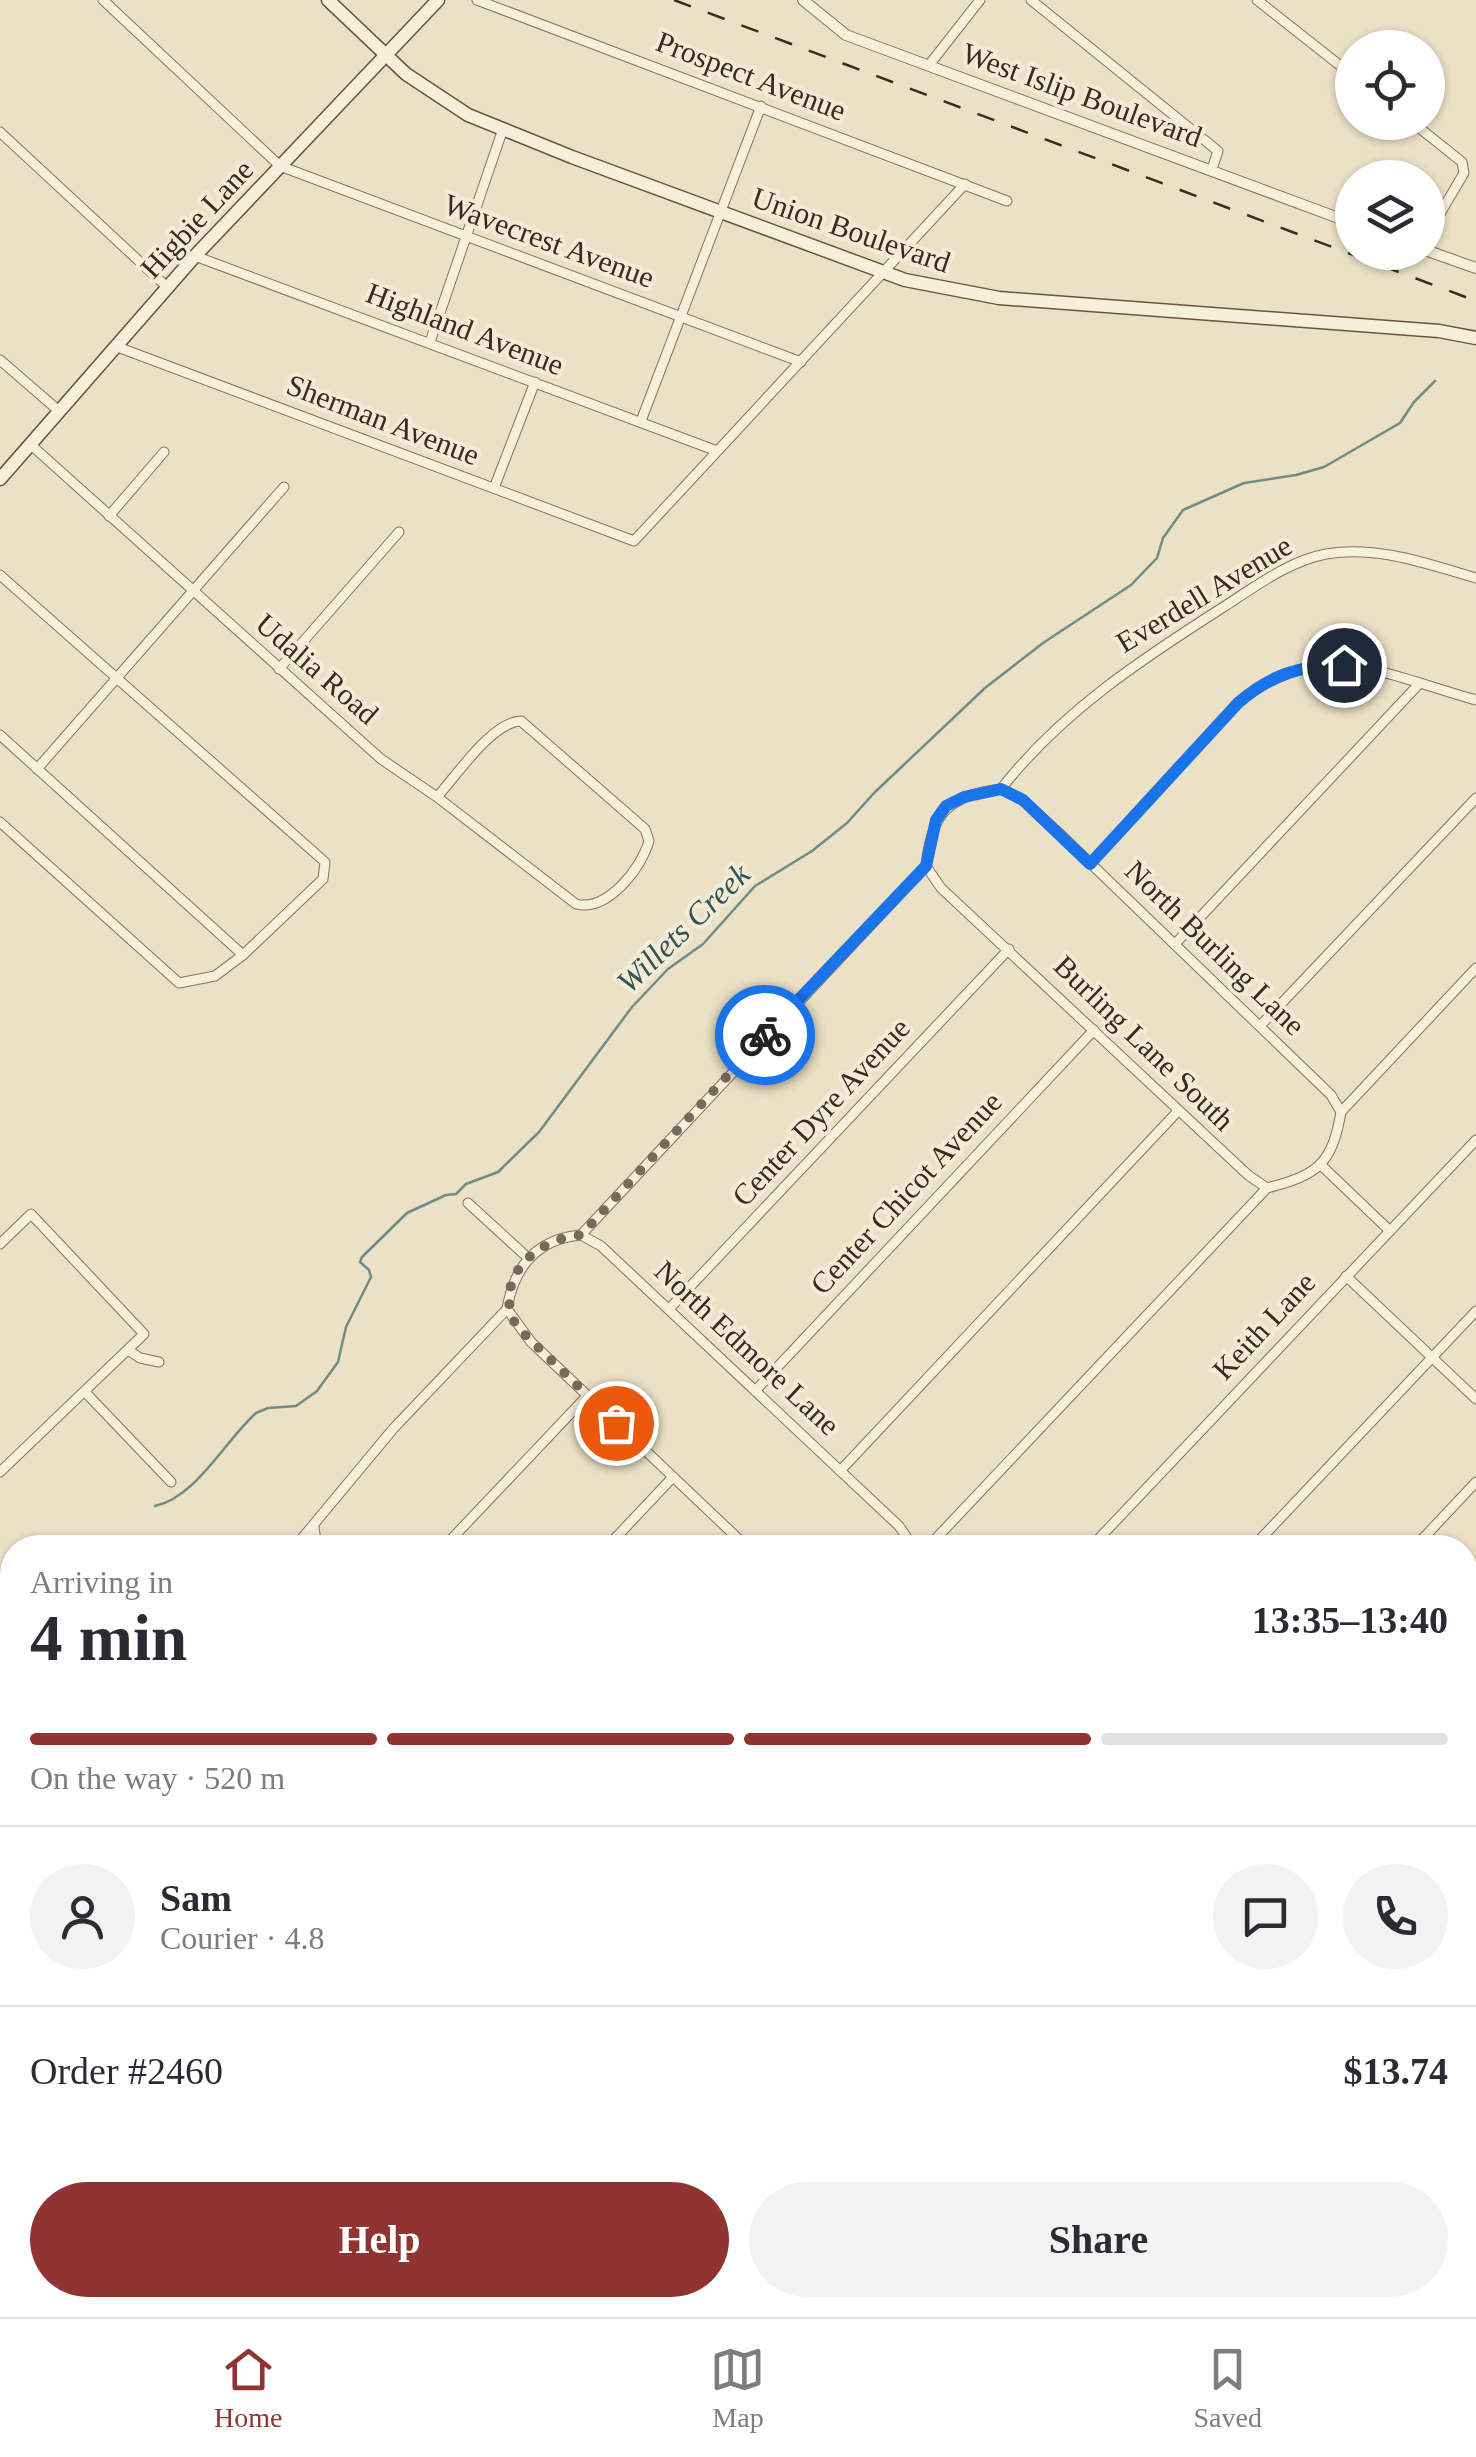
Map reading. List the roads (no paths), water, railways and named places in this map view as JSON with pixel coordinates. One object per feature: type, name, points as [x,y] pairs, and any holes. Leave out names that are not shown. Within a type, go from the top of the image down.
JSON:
[{"type":"main road","name":"Union Boulevard","points":[[328,0],[438,97],[503,129],[885,274],[999,298],[1438,330],[1476,338]]},
{"type":"main road","name":"Higbie Lane","points":[[0,478],[195,256],[438,0]]},
{"type":"street","points":[[103,0],[280,166]]},
{"type":"street","name":"Prospect Avenue","points":[[476,0],[1007,200]]},
{"type":"street","name":"West Islip Boulevard","points":[[803,0],[846,34],[1335,216]]},
{"type":"street","points":[[930,65],[980,0]]},
{"type":"street","points":[[1032,0],[1218,151],[1212,169]]},
{"type":"street","points":[[1257,0],[1335,62]]},
{"type":"street","points":[[641,422],[761,106]]},
{"type":"street","points":[[430,342],[503,129]]},
{"type":"street","points":[[0,132],[167,287]]},
{"type":"street","points":[[1434,140],[1462,162],[1464,173],[1445,205]]},
{"type":"street","name":"Wavecrest Avenue","points":[[280,166],[801,362]]},
{"type":"street","points":[[717,451],[966,184]]},
{"type":"street","name":"Highland Avenue","points":[[195,256],[717,451]]},
{"type":"street","points":[[1445,257],[1476,268]]},
{"type":"street","name":"Sherman Avenue","points":[[115,346],[634,540],[717,451]]},
{"type":"street","points":[[0,360],[59,411]]},
{"type":"street","points":[[494,488],[535,382]]},
{"type":"street","name":"Udalia Road","points":[[30,444],[278,670],[382,759],[576,904],[589,908],[606,900],[640,862],[649,841],[644,829],[520,720],[507,721],[437,797]]},
{"type":"street","points":[[109,516],[164,452]]},
{"type":"street","points":[[37,769],[284,487]]},
{"type":"street","points":[[278,670],[399,532]]},
{"type":"street","name":"Everdell Avenue","points":[[1001,789],[1072,712],[1128,668],[1275,574],[1306,559],[1355,551],[1382,553],[1476,578]]},
{"type":"street","points":[[0,575],[326,862],[323,880],[243,956],[215,976],[179,982],[0,822]]},
{"type":"street","points":[[1090,864],[1238,703],[1260,684],[1284,673],[1313,665],[1358,667],[1476,700]]},
{"type":"street","points":[[1175,944],[1419,684]]},
{"type":"street","points":[[0,735],[243,956]]},
{"type":"street","points":[[306,1535],[393,1429],[507,1309],[511,1287],[527,1258],[544,1244],[581,1235],[926,866],[936,820],[946,806],[964,797],[1001,789]]},
{"type":"street","name":"North Burling Lane","points":[[1001,789],[1023,800],[1175,944],[1330,1095],[1341,1112]]},
{"type":"street","points":[[1260,1026],[1476,798]]},
{"type":"street","name":"Burling Lane South","points":[[926,866],[942,888],[1178,1111],[1266,1188]]},
{"type":"street","name":"Center Dyre Avenue","points":[[669,1309],[1009,949]]},
{"type":"street","points":[[939,1535],[1266,1188],[1306,1177],[1322,1166],[1336,1140],[1341,1112],[1476,968]]},
{"type":"street","name":"Center Chicot Avenue","points":[[754,1391],[1094,1030]]},
{"type":"street","points":[[840,1471],[1178,1111]]},
{"type":"street","name":"Keith Lane","points":[[1102,1535],[1476,1140]]},
{"type":"street","points":[[1322,1166],[1390,1231]]},
{"type":"street","points":[[468,1203],[527,1258]]},
{"type":"street","points":[[0,1244],[31,1214],[144,1334],[0,1472]]},
{"type":"street","name":"North Edmore Lane","points":[[581,1235],[602,1246],[905,1535]]},
{"type":"street","points":[[1346,1276],[1476,1400]]},
{"type":"street","points":[[507,1309],[517,1327],[734,1535]]},
{"type":"street","points":[[1264,1535],[1476,1311]]},
{"type":"street","points":[[128,1350],[140,1358],[159,1362]]},
{"type":"street","points":[[85,1392],[172,1482]]},
{"type":"street","points":[[456,1535],[587,1396]]},
{"type":"street","points":[[618,1535],[673,1477]]},
{"type":"street","points":[[1426,1535],[1476,1482]]},
{"type":"street","points":[[314,1527],[315,1535]]},
{"type":"waterway","name":"Willets Creek","points":[[155,1506],[184,1492],[256,1413],[296,1406],[317,1391],[338,1362],[346,1327],[371,1277],[360,1262],[362,1257],[407,1213],[498,1172],[539,1132],[632,1007],[668,969],[703,944],[755,886],[812,851],[847,823],[985,688],[1043,643],[1131,585],[1157,558],[1163,538],[1183,510],[1244,483],[1324,467],[1400,423],[1435,381]]},
{"type":"railway","points":[[674,0],[1476,301]]}]
